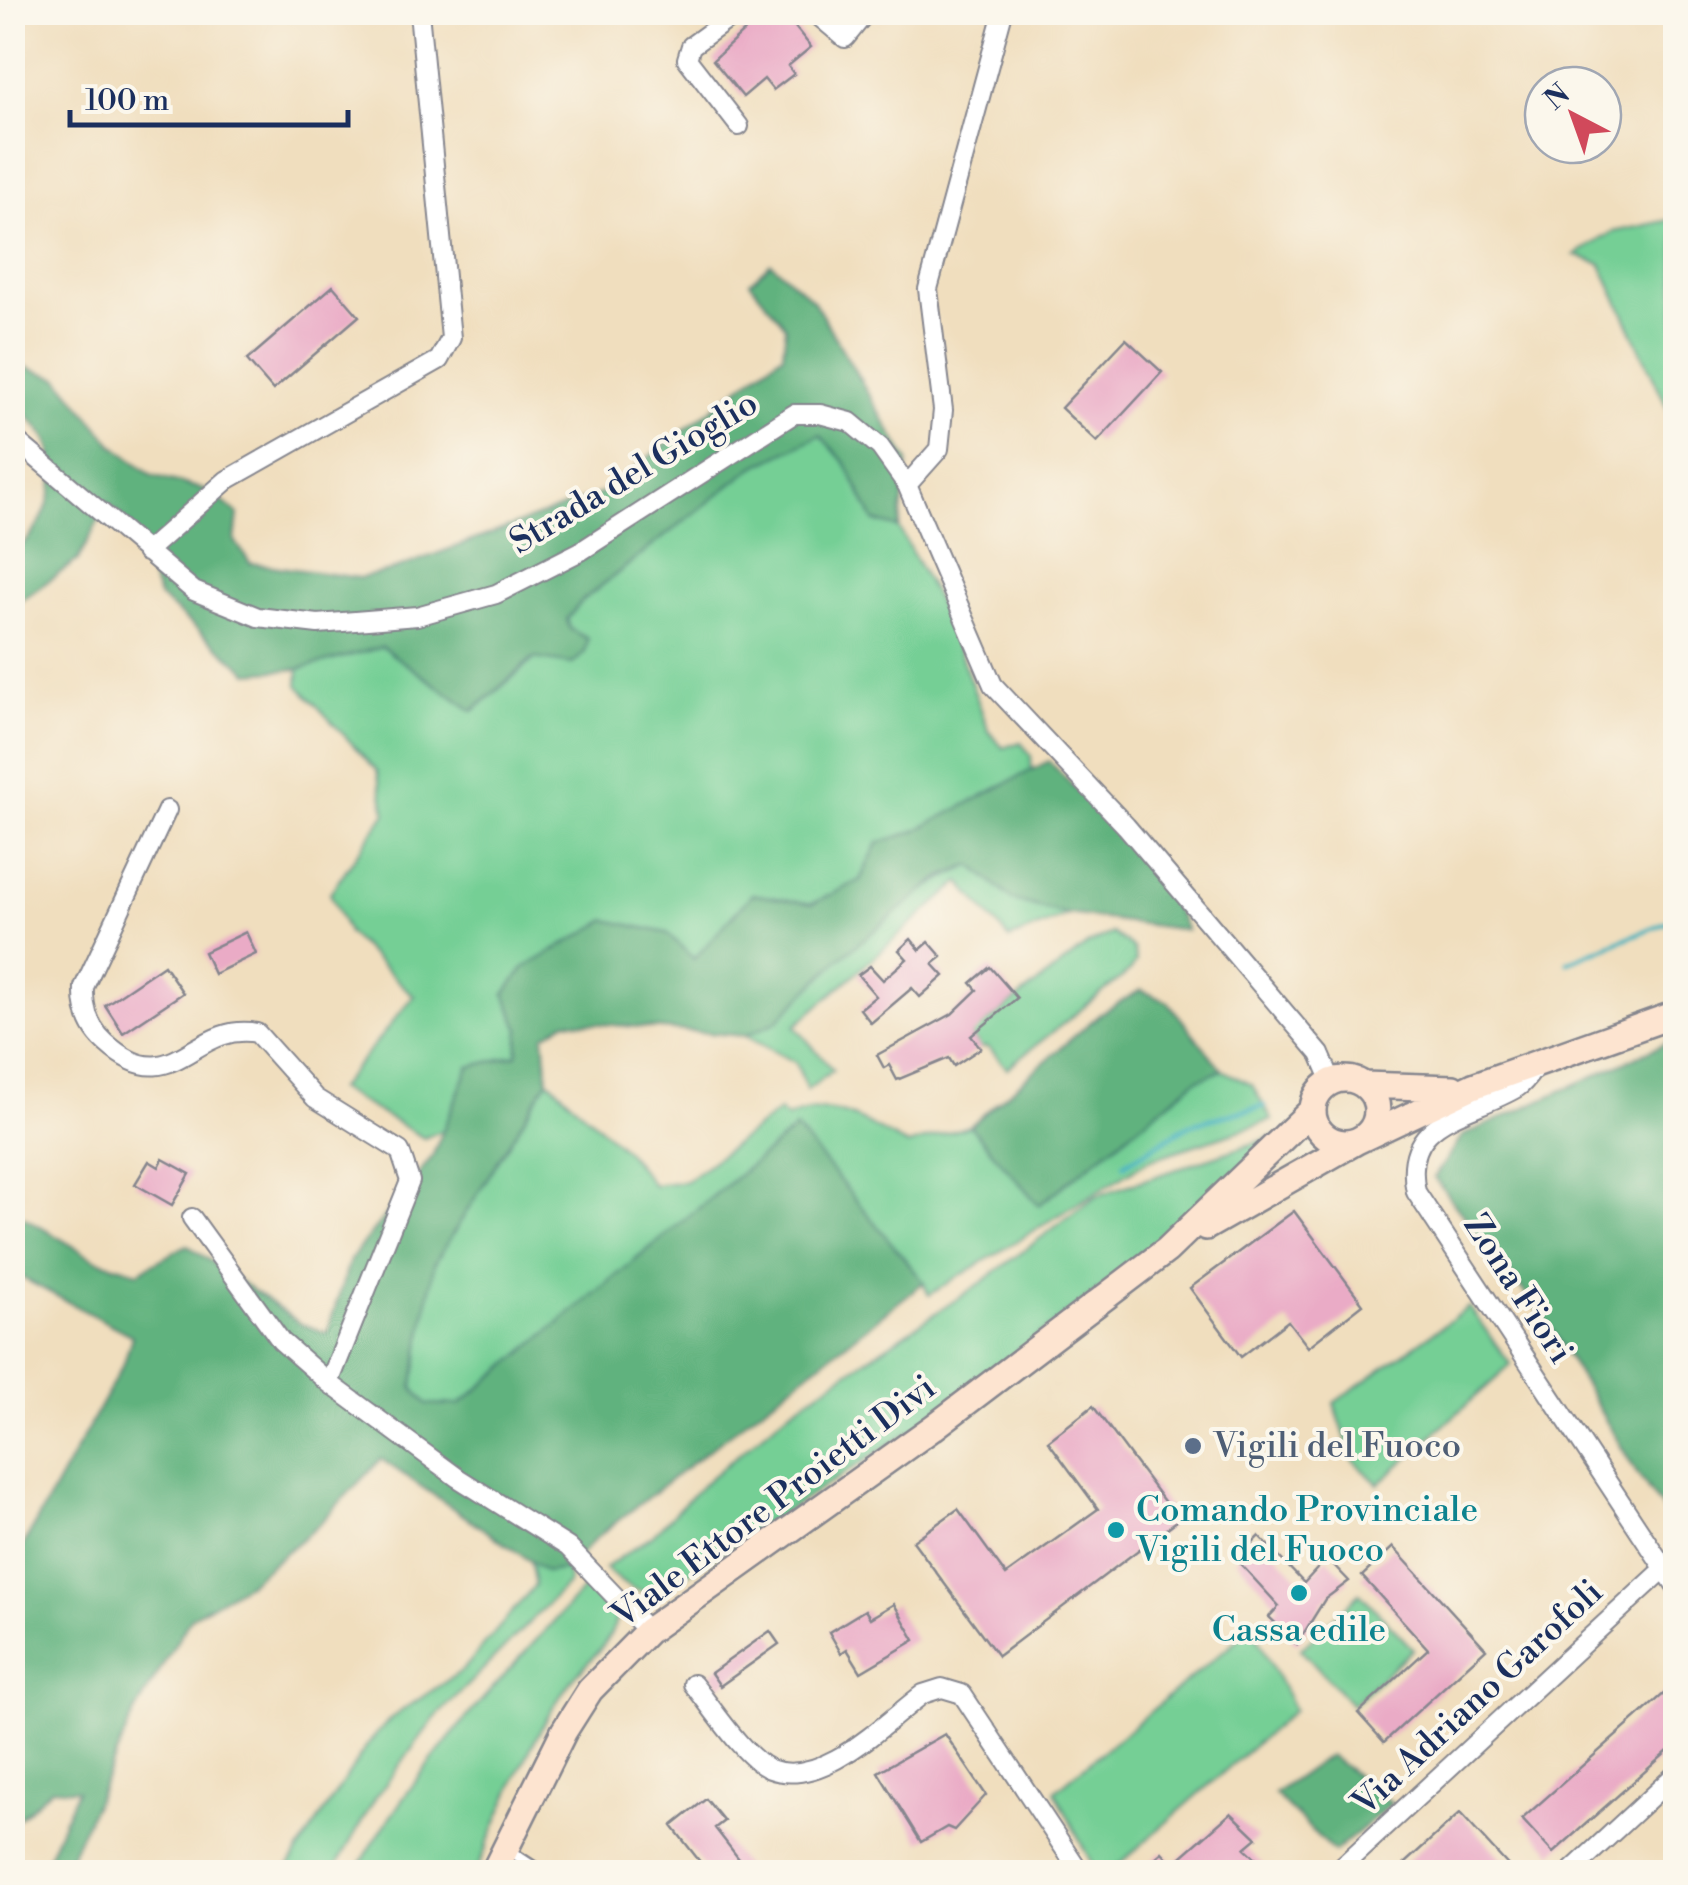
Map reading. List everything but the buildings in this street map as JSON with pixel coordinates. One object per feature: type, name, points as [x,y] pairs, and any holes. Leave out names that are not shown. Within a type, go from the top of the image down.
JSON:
[{"type":"main road","name":"Viale Ettore Proietti Divi","points":[[1167,1250],[1357,1141],[1473,1086],[1676,1014]]},
{"type":"main road","name":"Viale Ettore Proietti Divi","points":[[494,1872],[582,1704],[648,1631],[934,1427],[1167,1250],[1312,1110],[1318,1093],[1332,1082],[1348,1079],[1364,1085],[1430,1090],[1473,1086]]},
{"type":"main road","points":[[1312,1110],[1318,1130],[1326,1137],[1336,1142],[1357,1141],[1376,1120],[1375,1101],[1364,1085]]},
{"type":"street","points":[[146,552],[227,480],[439,360],[445,349],[450,338],[419,12]]},
{"type":"street","points":[[738,12],[692,46],[687,60],[740,126]]},
{"type":"street","points":[[814,12],[845,38],[866,12]]},
{"type":"street","points":[[908,485],[940,449],[943,410],[928,289],[1003,12]]},
{"type":"street","name":"Strada del Gioglio","points":[[12,437],[194,590],[258,617],[318,624],[416,616],[496,594],[581,551],[794,414],[820,414],[850,422],[880,448],[908,485],[993,685],[1152,856],[1320,1054],[1332,1082]]},
{"type":"street","points":[[167,810],[84,987],[83,1006],[96,1034],[124,1060],[148,1068],[165,1067],[212,1039],[257,1033],[315,1098],[400,1151],[410,1181],[400,1216],[376,1258],[329,1383]]},
{"type":"street","name":"Zona Fiori","points":[[1538,1063],[1522,1086],[1450,1115],[1422,1139],[1410,1168],[1416,1192],[1676,1586]]},
{"type":"street","points":[[192,1218],[281,1341],[329,1383],[458,1478],[568,1546],[648,1631]]},
{"type":"street","name":"Via Adriano Garofoli","points":[[1336,1872],[1663,1570]]},
{"type":"street","points":[[693,1684],[750,1754],[768,1769],[796,1774],[828,1763],[923,1694],[942,1688],[962,1694],[1080,1872]]},
{"type":"street","points":[[1570,1872],[1676,1774]]},
{"type":"lane","points":[[505,1848],[542,1872]]},
{"type":"green space","points":[[1675,219],[1675,424],[1601,264],[1575,255],[1613,232]]},
{"type":"green space","points":[[771,263],[813,300],[908,461],[899,528],[874,521],[846,464],[820,435],[752,468],[583,600],[567,619],[570,629],[588,639],[585,652],[573,664],[533,658],[473,711],[382,647],[299,669],[249,673],[159,597],[131,526],[108,503],[78,560],[13,606],[13,552],[34,532],[41,519],[48,505],[53,474],[49,445],[13,402],[13,363],[59,378],[112,444],[152,475],[209,491],[238,514],[235,541],[250,563],[360,578],[390,571],[602,493],[783,354],[786,327],[750,282]]},
{"type":"green space","points":[[820,435],[846,464],[874,521],[899,528],[948,621],[989,731],[1003,748],[1021,742],[1031,756],[1032,774],[913,832],[878,843],[860,880],[811,904],[752,894],[694,960],[505,994],[520,1030],[517,1055],[469,1067],[443,1130],[424,1138],[338,1089],[414,996],[348,933],[330,893],[386,813],[377,771],[298,685],[299,669],[382,647],[473,711],[570,629],[567,619],[583,600],[752,468]]},
{"type":"green space","points":[[1049,761],[1158,876],[1186,930],[1061,913],[1013,900],[972,865],[939,878],[838,960],[776,1022],[745,1036],[566,1021],[544,1036],[548,1080],[434,1264],[413,1388],[427,1404],[459,1405],[796,1128],[924,1282],[597,1537],[567,1569],[546,1572],[381,1459],[316,1527],[247,1584],[191,1617],[135,1712],[64,1872],[41,1872],[77,1790],[52,1788],[13,1824],[13,1564],[124,1363],[132,1336],[13,1273],[13,1211],[97,1260],[138,1272],[187,1245],[301,1324],[327,1333],[350,1260],[432,1157],[469,1067],[517,1055],[520,1030],[505,994],[524,968],[607,920],[667,933],[694,959],[752,894],[812,904],[860,880],[878,843],[913,832]]},
{"type":"green space","points":[[973,865],[1013,900],[1071,914],[1009,939],[960,882],[795,1026],[833,1070],[807,1090],[796,1063],[745,1036],[782,1013],[900,907],[935,883]]},
{"type":"green space","points":[[1112,933],[1133,948],[1136,961],[1131,970],[1007,1068],[988,1047],[981,1048],[963,1026],[981,1027],[1087,945]]},
{"type":"green space","points":[[1141,990],[1168,1002],[1222,1070],[1196,1080],[1039,1205],[970,1126],[1100,1014]]},
{"type":"green space","points":[[1676,1039],[1675,1526],[1638,1475],[1547,1321],[1434,1178],[1462,1136]]},
{"type":"green space","points":[[1222,1070],[1252,1085],[1272,1120],[1149,1160],[929,1295],[923,1282],[795,1129],[459,1405],[427,1404],[413,1388],[434,1264],[548,1080],[627,1152],[653,1185],[686,1181],[779,1111],[787,1118],[820,1110],[849,1115],[908,1145],[970,1126],[1039,1205],[1196,1080]]},
{"type":"green space","points":[[1276,1136],[1209,1206],[928,1420],[669,1586],[650,1591],[634,1589],[605,1568],[653,1535],[702,1485],[791,1410],[981,1283],[1096,1196]]},
{"type":"green space","points":[[1469,1307],[1511,1365],[1378,1484],[1353,1460],[1334,1403]]},
{"type":"green space","points":[[530,1561],[546,1572],[567,1569],[569,1582],[435,1718],[376,1797],[333,1872],[285,1872],[368,1744],[391,1718],[463,1670],[535,1585]]},
{"type":"green space","points":[[591,1581],[617,1612],[611,1634],[565,1689],[539,1733],[476,1872],[356,1872],[407,1792],[436,1755]]},
{"type":"green space","points":[[1360,1593],[1413,1649],[1352,1705],[1301,1649]]},
{"type":"green space","points":[[1252,1627],[1294,1710],[1110,1872],[1096,1872],[1055,1791]]},
{"type":"green space","points":[[1329,1755],[1392,1803],[1334,1852],[1274,1794]]},
{"type":"waterway","points":[[1568,962],[1676,918]]},
{"type":"waterway","points":[[1124,1164],[1191,1124],[1264,1106]]},
{"type":"place","name":"Vigili del Fuoco","points":[[1193,1446]]},
{"type":"place","name":"Comando Provinciale Vigili del Fuoco","points":[[1116,1530]]},
{"type":"place","name":"Cassa edile","points":[[1299,1593]]}]
